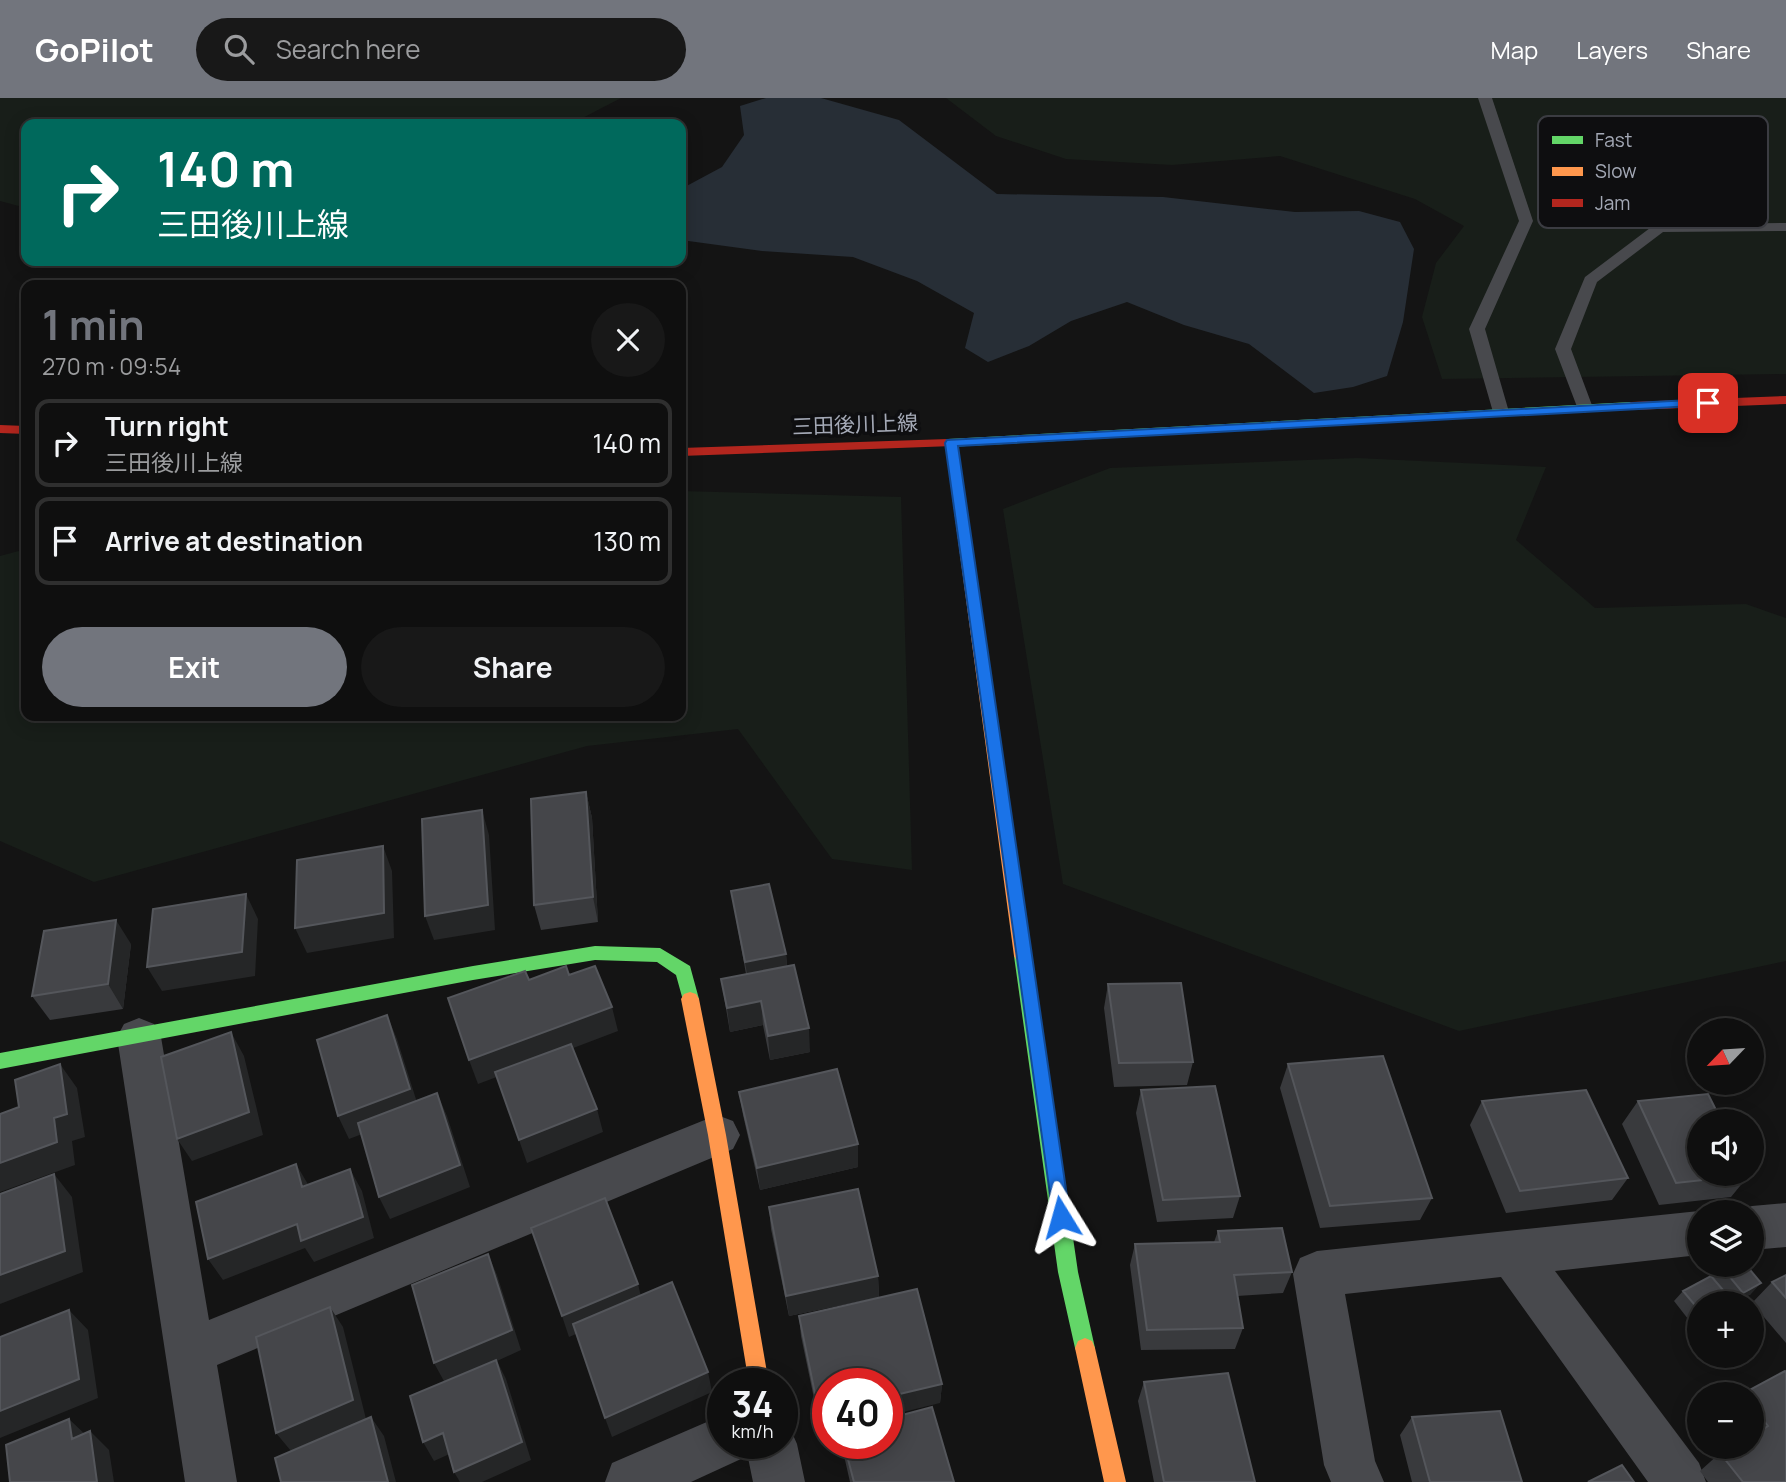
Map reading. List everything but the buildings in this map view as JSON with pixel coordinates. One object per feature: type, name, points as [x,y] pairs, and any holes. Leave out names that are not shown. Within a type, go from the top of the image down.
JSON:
[{"type":"street","name":"三田後川上線","points":[[686,452],[951,443],[1501,412],[1786,400]]},
{"type":"street","points":[[0,429],[21,430]]},
{"type":"street","points":[[951,443],[1069,1272],[1115,1482]]},
{"type":"street","points":[[0,1061],[582,955],[660,955],[684,971],[717,1135],[757,1368]]},
{"type":"street","points":[[139,1037],[211,1482]]},
{"type":"street","points":[[190,1352],[717,1135]]},
{"type":"street","points":[[1764,1227],[1786,1224]]},
{"type":"street","points":[[1358,1482],[1350,1465],[1317,1274],[1687,1234]]},
{"type":"street","points":[[1512,1253],[1679,1482]]},
{"type":"street","points":[[631,1482],[707,1448]]},
{"type":"street","points":[[774,1459],[779,1482]]},
{"type":"lane","points":[[1485,98],[1526,221],[1476,328],[1501,412]]},
{"type":"lane","points":[[1768,227],[1786,227]]},
{"type":"lane","points":[[1585,408],[1563,349],[1590,280],[1659,228]]},
{"type":"shaded area","points":[[0,98],[621,98],[581,119],[21,119],[21,207],[0,201]]},
{"type":"shaded area","points":[[766,98],[821,98],[899,120],[997,194],[1163,197],[1295,212],[1359,211],[1400,222],[1414,249],[1403,322],[1387,376],[1353,387],[1314,393],[1249,344],[1184,325],[1127,302],[1071,321],[1029,346],[988,362],[965,348],[974,313],[917,281],[853,257],[762,251],[686,241],[686,186],[722,167],[744,135],[740,106]]},
{"type":"shaded area","points":[[946,98],[1786,98],[1786,374],[1442,379],[1422,317],[1436,263],[1464,226],[1415,199],[1280,156],[1172,165],[1066,159],[996,136]]},
{"type":"shaded area","points":[[1357,458],[1546,467],[1516,540],[1595,608],[1746,604],[1786,618],[1786,961],[1459,1031],[1063,884],[1003,509],[1110,468]]},
{"type":"shaded area","points":[[686,491],[901,497],[912,870],[832,859],[738,729],[587,746],[94,882],[0,841],[0,556],[21,550],[21,721],[686,721]]},
{"type":"traffic: fast","points":[[948,443],[1631,406]]},
{"type":"traffic: fast","points":[[0,1061],[473,973],[595,953],[660,955],[684,971],[690,999]]},
{"type":"traffic: fast","points":[[1023,956],[1068,1272],[1085,1348]]},
{"type":"traffic: slow","points":[[951,443],[1023,956]]},
{"type":"traffic: slow","points":[[690,999],[717,1135],[756,1368]]},
{"type":"traffic: slow","points":[[1085,1348],[1115,1482]]},
{"type":"traffic: jam","points":[[1631,406],[1786,400]]},
{"type":"traffic: jam","points":[[0,429],[21,430]]},
{"type":"traffic: jam","points":[[686,452],[948,443]]},
{"type":"route","points":[[1061,1217],[951,443],[1708,403]]}]
